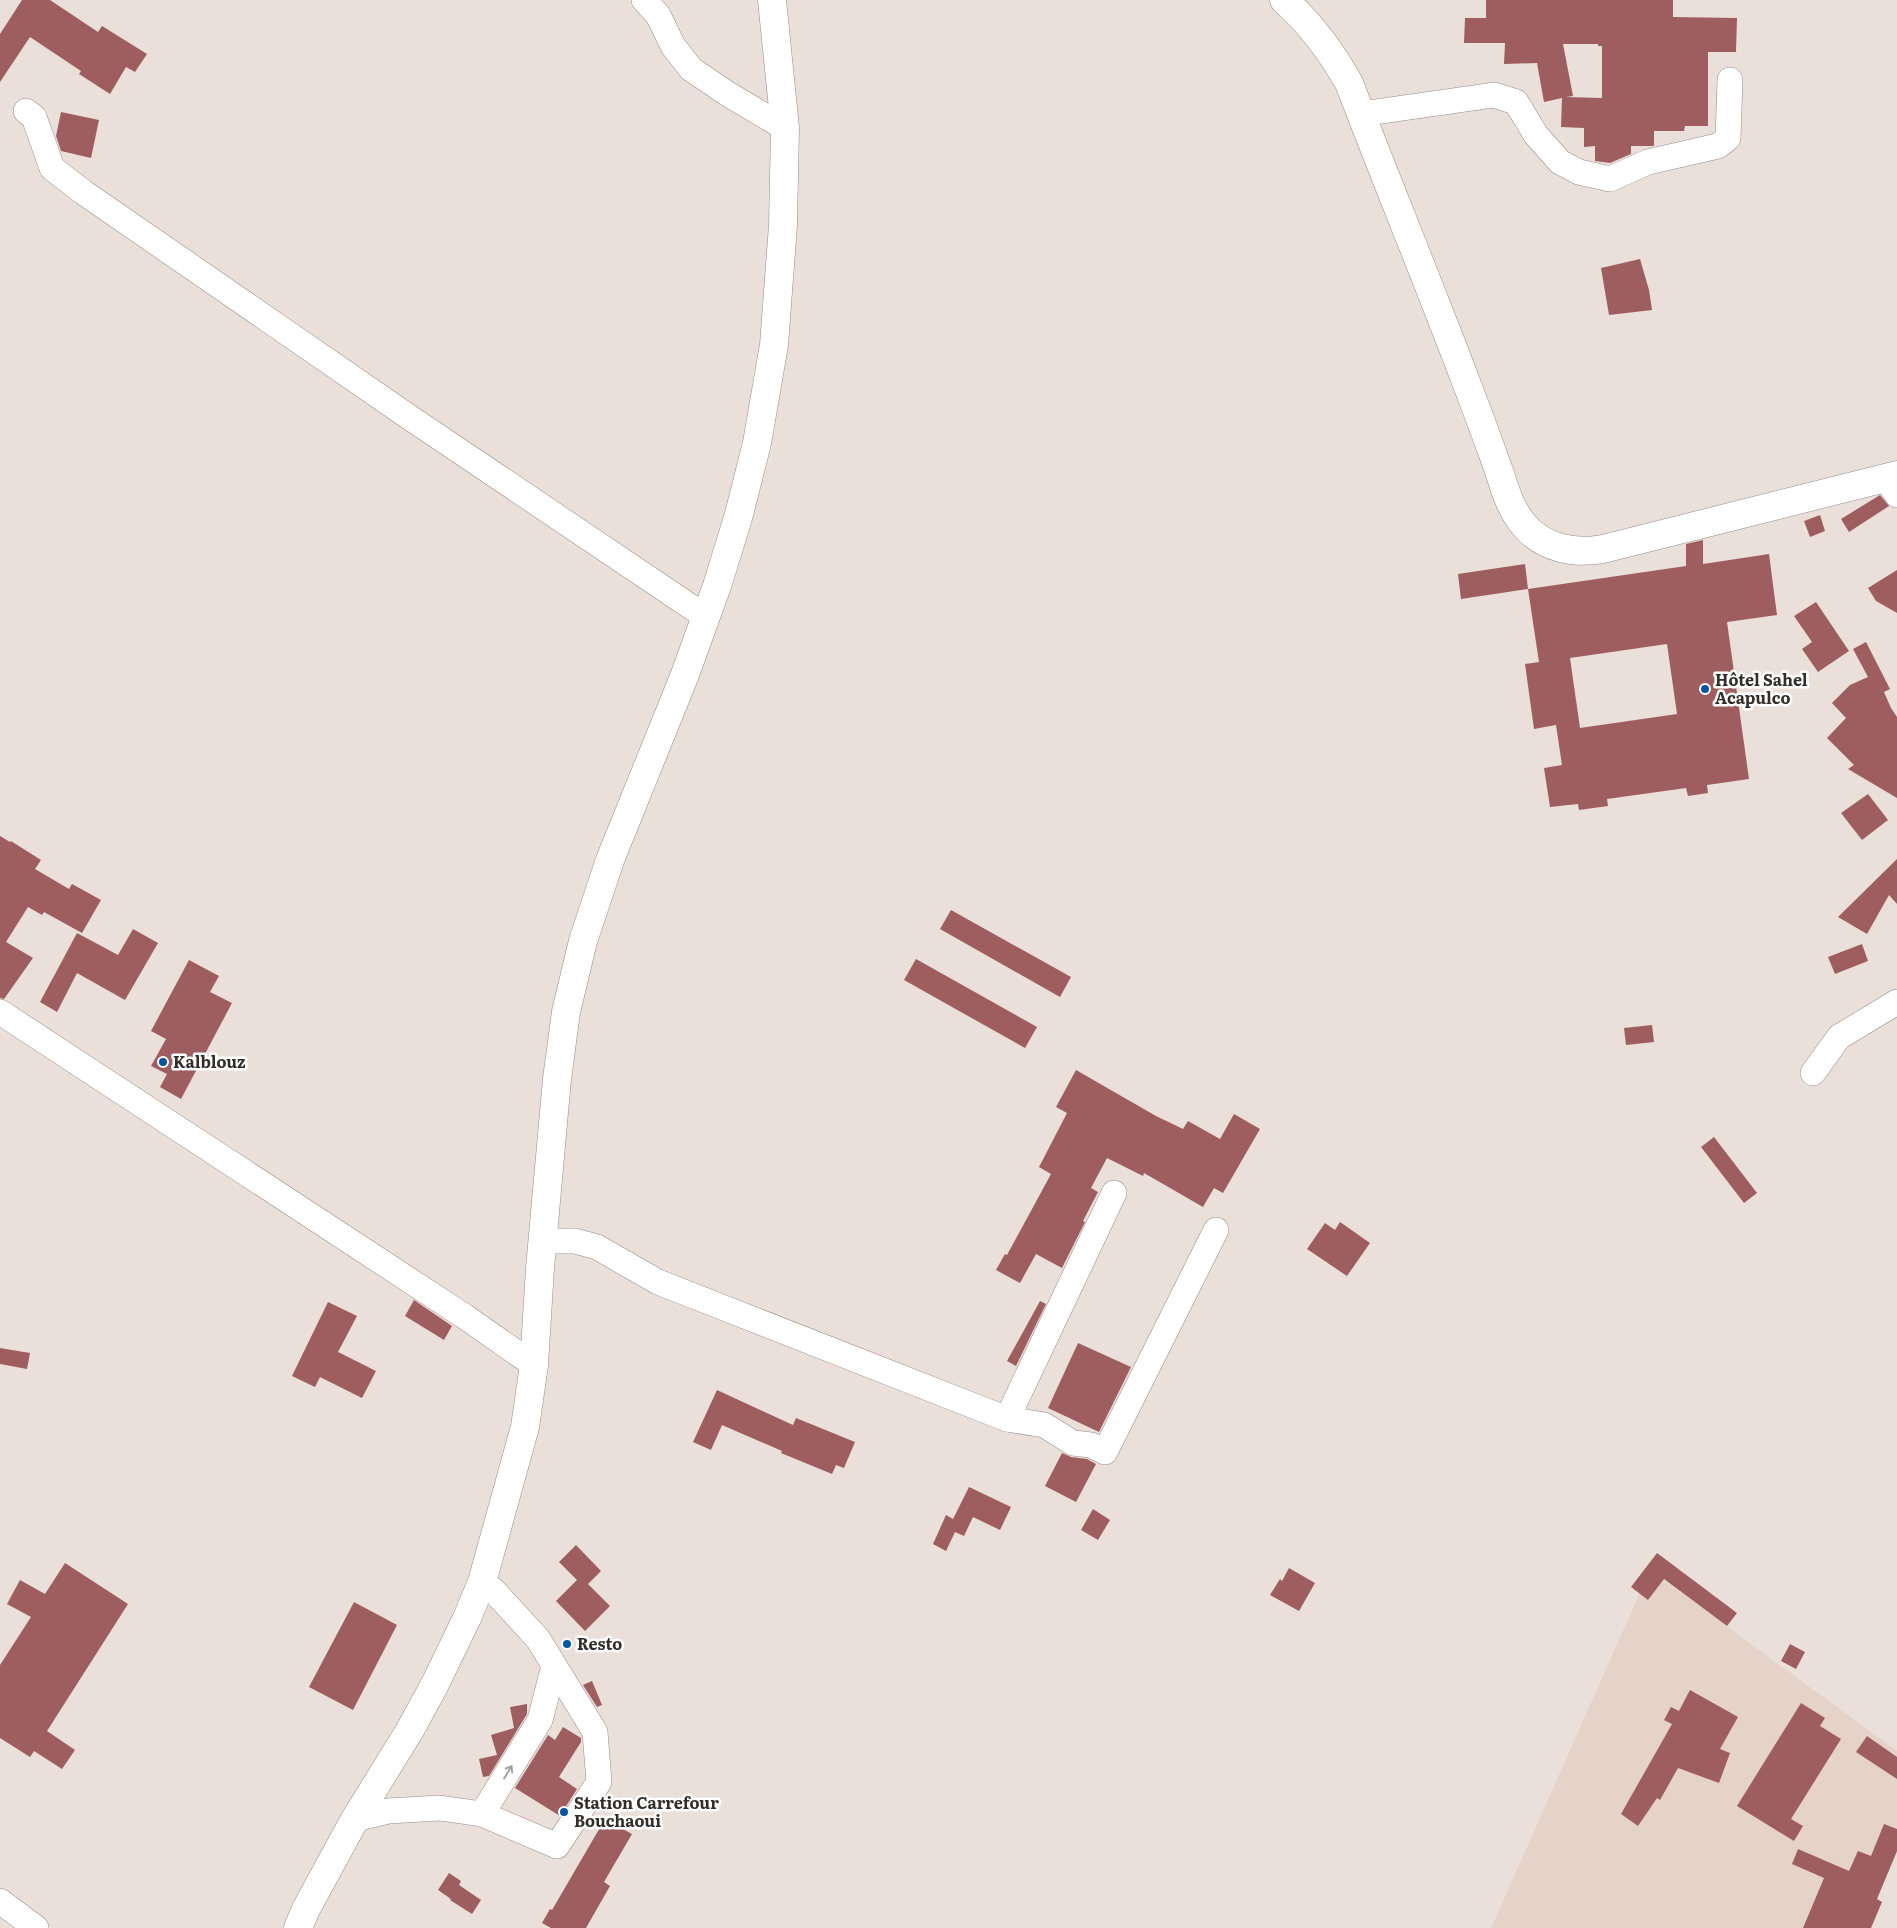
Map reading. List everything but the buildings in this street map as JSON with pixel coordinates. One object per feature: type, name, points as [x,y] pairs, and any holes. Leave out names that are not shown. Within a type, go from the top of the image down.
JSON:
[{"type":"main road","points":[[298,1928],[306,1909],[355,1819],[410,1730],[434,1686],[467,1618],[482,1582],[525,1427],[534,1364],[542,1241],[557,1079],[566,1012],[583,941],[610,860],[677,695],[706,617],[738,518],[757,443],[774,345],[783,225],[785,128],[772,0]]},
{"type":"main road","points":[[1284,0],[1313,28],[1333,54],[1349,83],[1475,405],[1508,497],[1515,513],[1525,527],[1538,538],[1553,546],[1570,551],[1586,552],[1893,482]]},
{"type":"street","points":[[644,0],[658,15],[673,46],[691,69],[728,94],[785,128]]},
{"type":"street","points":[[1361,114],[1494,95],[1516,102],[1536,135],[1560,162],[1579,172],[1610,179],[1648,162],[1718,146],[1728,138],[1730,80]]},
{"type":"street","points":[[26,112],[34,117],[52,168],[83,192],[400,412],[706,617]]},
{"type":"street","points":[[1813,1072],[1839,1038],[1897,1002]]},
{"type":"street","points":[[0,1012],[464,1316],[534,1364]]},
{"type":"street","points":[[1007,1419],[1114,1193]]},
{"type":"street","points":[[542,1241],[575,1241],[597,1247],[658,1282],[1007,1419],[1044,1425],[1073,1443],[1091,1445],[1105,1452],[1216,1230]]},
{"type":"street","points":[[355,1819],[388,1811],[440,1808],[482,1814],[558,1846],[599,1782],[595,1732],[538,1640],[494,1591],[482,1582]]},
{"type":"street","points":[[482,1814],[540,1720],[554,1666]]},
{"type":"street","points":[[0,1902],[36,1928]]},
{"type":"shaded area","points":[[1650,1570],[1897,1751],[1897,1852],[1864,1928],[1491,1928]]},
{"type":"place","name":"Hôtel Sahel Acapulco","points":[[1705,689]]},
{"type":"place","name":"Kalblouz","points":[[163,1062]]},
{"type":"place","name":"Resto","points":[[567,1644]]},
{"type":"place","name":"Station Carrefour Bouchaoui","points":[[564,1812]]}]
